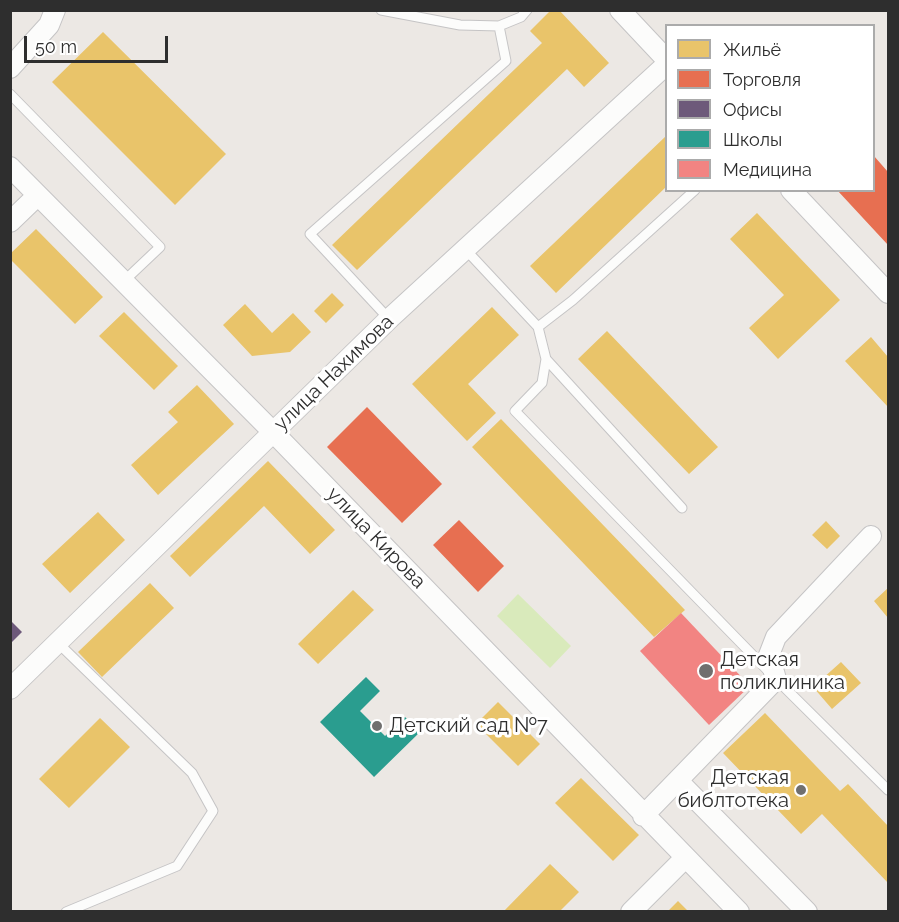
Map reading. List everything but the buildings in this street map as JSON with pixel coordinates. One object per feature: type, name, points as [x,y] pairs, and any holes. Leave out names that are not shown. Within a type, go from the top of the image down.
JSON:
[{"type":"street","points":[[10,68],[49,24],[56,10]]},
{"type":"street","points":[[620,10],[665,58]]},
{"type":"street","name":"улица Нахимова","points":[[10,689],[390,319],[665,66]]},
{"type":"street","name":"улица Кирова","points":[[10,167],[273,432],[739,912]]},
{"type":"street","points":[[793,192],[888,293]]},
{"type":"street","points":[[10,222],[37,196]]},
{"type":"street","points":[[644,816],[776,679],[769,655],[776,637],[871,537]]},
{"type":"street","points":[[678,781],[807,912]]},
{"type":"street","points":[[630,912],[685,858]]},
{"type":"lane","points":[[381,10],[449,23],[499,26],[521,16],[527,10]]},
{"type":"lane","points":[[390,319],[310,234],[506,61],[499,26]]},
{"type":"lane","points":[[10,94],[160,247],[123,282]]},
{"type":"lane","points":[[538,327],[573,300],[693,192]]},
{"type":"lane","points":[[466,250],[538,327],[546,359],[542,383],[515,411],[776,679],[888,790]]},
{"type":"lane","points":[[546,359],[682,508]]},
{"type":"lane","points":[[58,643],[192,773],[213,811],[177,866],[66,912]]},
{"type":"green space","points":[[518,594],[571,646],[550,668],[497,616]]},
{"type":"place","name":"Детская поликлиника","points":[[706,671]]},
{"type":"place","name":"Детский сад №7","points":[[377,726]]},
{"type":"place","name":"Детская библтотека","points":[[801,790]]}]
